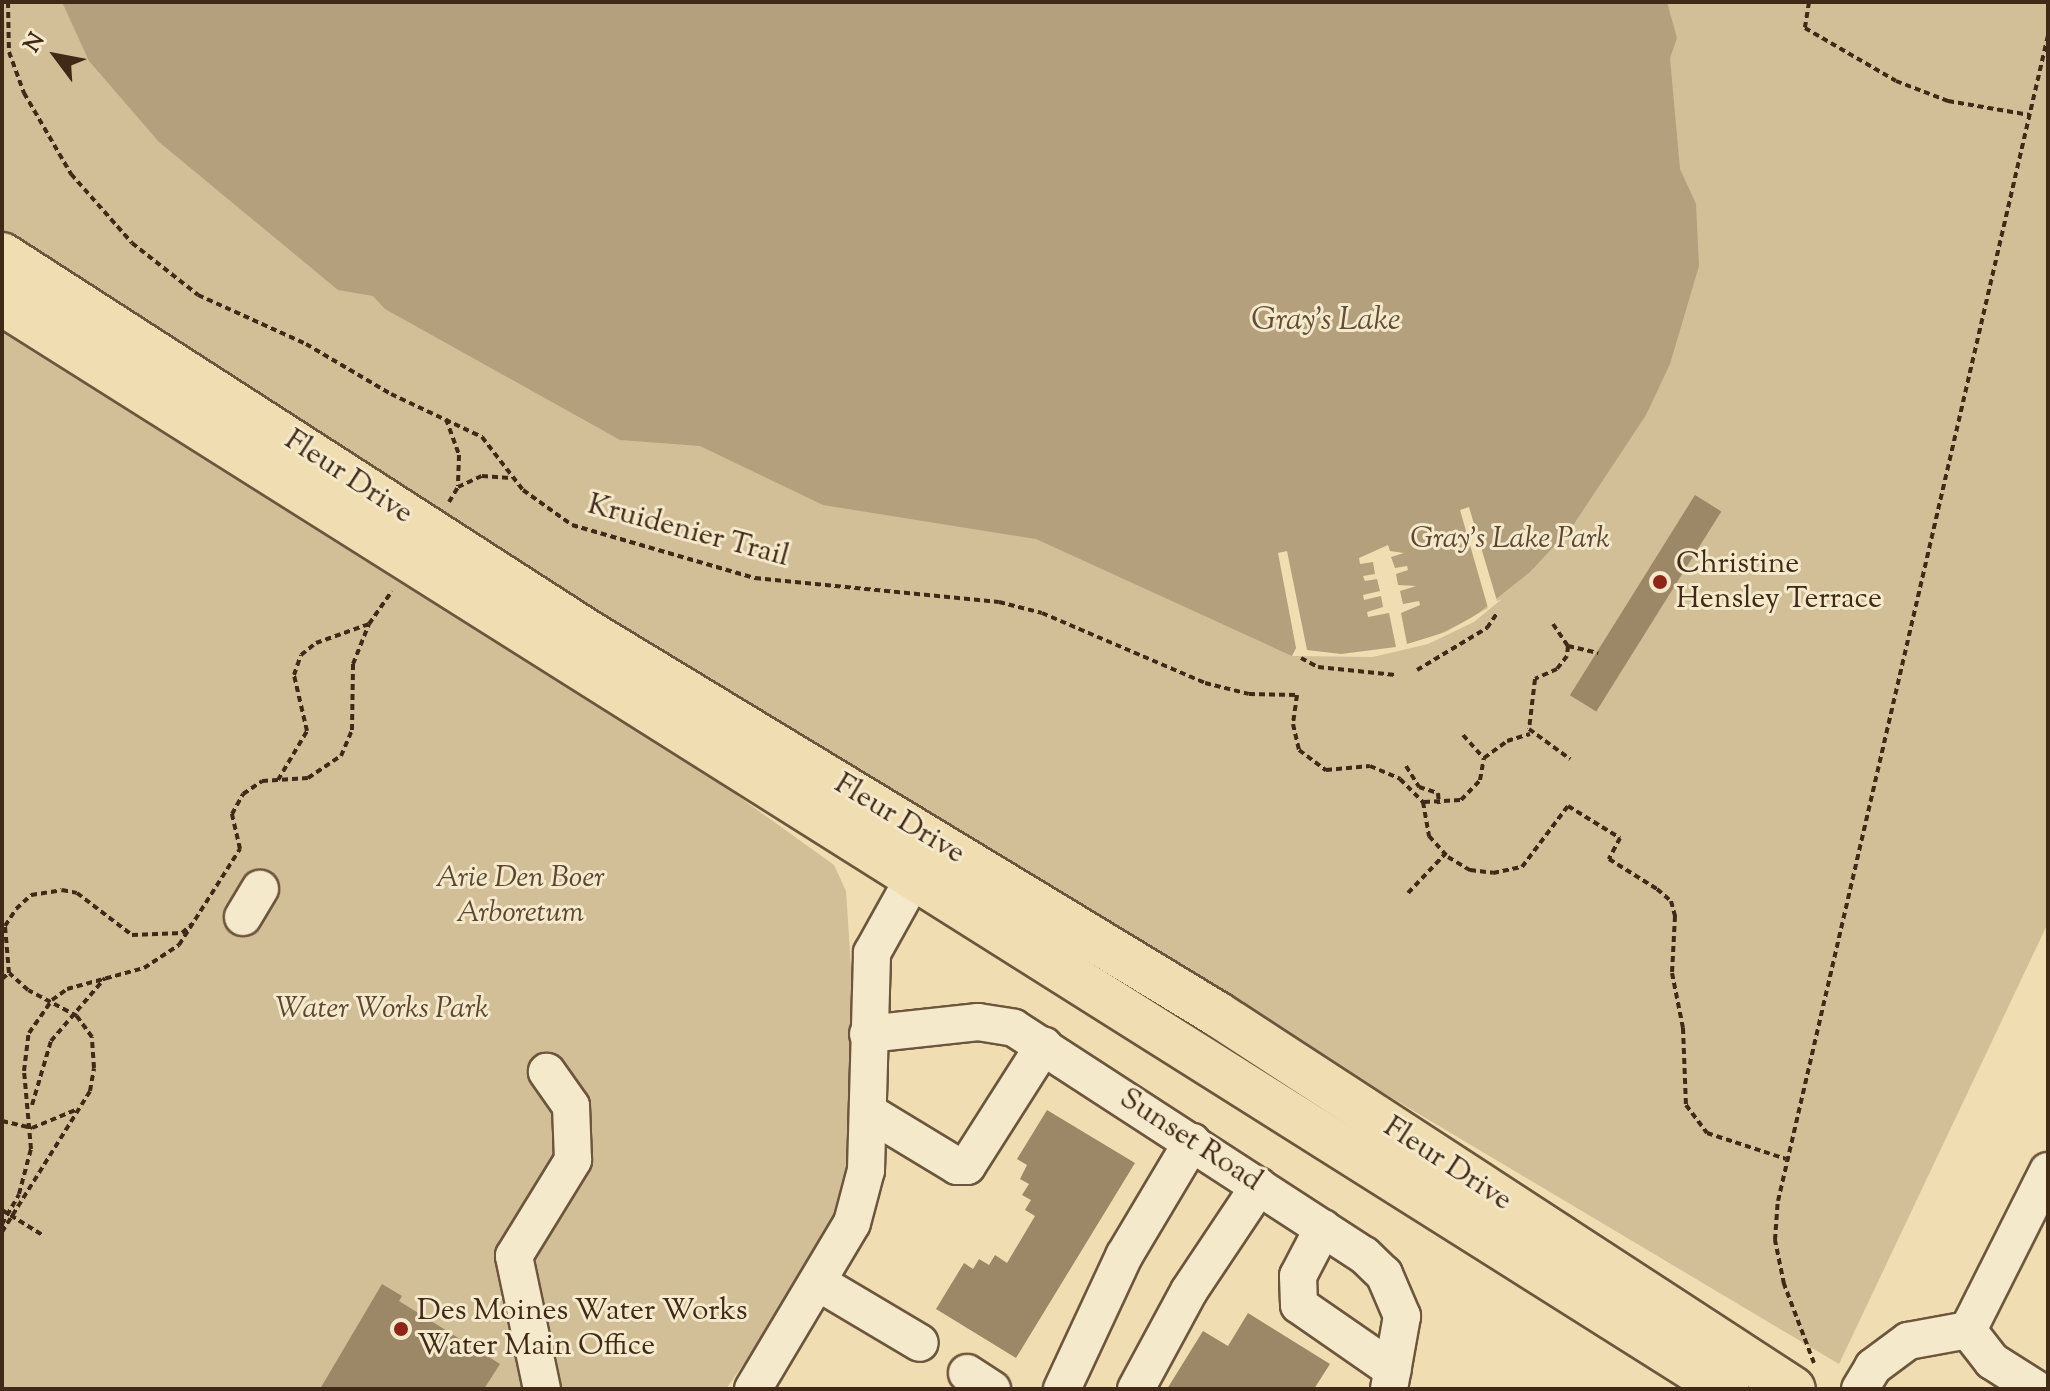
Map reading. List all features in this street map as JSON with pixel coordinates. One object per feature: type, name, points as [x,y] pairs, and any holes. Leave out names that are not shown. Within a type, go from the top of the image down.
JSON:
[{"type":"main road","name":"Fleur Drive","points":[[2,255],[573,624],[1217,1014],[1654,1322],[1726,1389]]},
{"type":"main road","name":"Fleur Drive","points":[[2,303],[912,880],[1654,1322],[1804,1382]]},
{"type":"street","points":[[753,1389],[852,1223],[866,1170],[872,953],[935,841]]},
{"type":"street","name":"Sunset Road","points":[[868,1034],[996,1022],[1044,1045],[1364,1255],[1397,1294],[1402,1316],[1391,1380]]},
{"type":"street","points":[[868,1112],[957,1166],[967,1166],[1044,1045]]},
{"type":"street","points":[[542,1389],[514,1256],[573,1160],[571,1106],[547,1072]]},
{"type":"street","points":[[1062,1389],[1124,1256],[1192,1142]]},
{"type":"street","points":[[1968,1330],[2048,1171]]},
{"type":"street","points":[[1136,1389],[1189,1291],[1259,1186]]},
{"type":"street","points":[[1323,1228],[1298,1276],[1299,1305],[1391,1380]]},
{"type":"street","points":[[819,1283],[920,1343]]},
{"type":"street","points":[[1860,1389],[1873,1367],[1908,1341],[1968,1330]]},
{"type":"street","points":[[1968,1330],[1992,1361],[2036,1389]]},
{"type":"path","name":"Kruidenier Trail","points":[[8,2],[9,52],[24,93],[71,174],[132,243],[198,295],[306,344],[391,394],[488,442],[512,478],[557,516],[600,535],[692,555],[755,578],[999,602],[1042,613],[1205,683],[1249,694],[1297,695],[1294,736],[1313,764],[1326,770],[1370,766],[1383,770],[1423,802]]},
{"type":"path","points":[[1809,2],[1805,28],[1927,95],[2030,115]]},
{"type":"path","points":[[1804,1382],[1812,1351],[1784,1284],[1775,1240],[1786,1159],[2048,35]]},
{"type":"path","points":[[446,419],[459,455],[458,487],[447,504]]},
{"type":"path","points":[[458,487],[482,476],[512,478]]},
{"type":"path","points":[[2,1224],[11,1215],[27,1172],[32,1128],[25,1052],[29,1033],[52,1000],[107,976],[144,968],[166,956],[199,917],[240,849],[232,827],[236,803],[252,786],[308,778],[341,756],[352,730],[353,664],[369,624],[392,591]]},
{"type":"path","points":[[1417,670],[1469,641],[1497,613]]},
{"type":"path","points":[[278,780],[295,760],[307,731],[294,675],[301,655],[316,643],[369,624]]},
{"type":"path","points":[[1553,624],[1568,646],[1598,653]]},
{"type":"path","points":[[1530,734],[1533,685],[1563,664],[1568,646]]},
{"type":"path","points":[[1301,658],[1318,667],[1396,675]]},
{"type":"path","points":[[1570,759],[1530,734],[1518,736],[1484,758],[1472,793],[1439,804],[1423,802],[1429,836],[1445,854],[1481,873],[1522,867],[1568,806],[1620,838],[1609,859],[1671,901],[1675,916],[1672,973],[1683,1028],[1686,1105],[1707,1133],[1786,1159]]},
{"type":"path","points":[[1463,735],[1484,758]]},
{"type":"path","points":[[1406,766],[1419,787],[1438,793],[1439,804]]},
{"type":"path","points":[[1408,893],[1445,854]]},
{"type":"path","points":[[2,1232],[90,1091],[94,1049],[87,1028],[72,1011],[28,990],[9,973],[5,926],[31,895],[77,893],[113,925],[146,938],[182,933],[199,917]]},
{"type":"path","points":[[2,979],[9,973]]},
{"type":"path","points":[[31,1112],[41,1060],[72,1011],[107,976]]},
{"type":"path","points":[[2,1121],[32,1128],[80,1107]]},
{"type":"path","points":[[2,1210],[44,1236]]},
{"type":"green space","name":"Gray's Lake Park","points":[[2,2],[2048,2],[2048,923],[1839,1364],[980,853],[2,235]]},
{"type":"green space","name":"Water Works Park","points":[[2,321],[638,724],[834,865],[846,891],[860,1108],[836,1232],[726,1389],[2,1389]]},
{"type":"water","name":"Gray's Lake","points":[[62,2],[1667,2],[1677,38],[1670,58],[1680,169],[1696,204],[1699,266],[1670,364],[1646,415],[1572,527],[1530,572],[1472,618],[1427,640],[1373,653],[1292,656],[1036,539],[823,505],[700,446],[620,440],[385,309],[373,296],[338,290],[159,142],[89,61]]},
{"type":"pier","points":[[1469,507],[1497,601],[1502,599],[1474,622],[1428,644],[1373,657],[1292,656],[1296,648],[1278,553],[1287,551],[1307,650],[1341,654],[1396,647],[1389,613],[1368,617],[1367,612],[1383,607],[1381,596],[1364,600],[1363,595],[1380,591],[1377,579],[1365,581],[1363,576],[1375,574],[1373,562],[1360,564],[1359,558],[1388,545],[1390,551],[1404,553],[1391,557],[1395,568],[1407,566],[1408,570],[1396,574],[1398,585],[1416,586],[1400,591],[1403,604],[1419,601],[1420,605],[1401,613],[1407,644],[1446,632],[1488,608],[1460,510]]},
{"type":"building","name":"Christine Hensley Terrace","points":[[1695,495],[1721,511],[1596,712],[1570,695]]},
{"type":"building","points":[[1047,1110],[1135,1163],[1016,1358],[936,1309],[964,1263],[973,1269],[979,1259],[989,1265],[995,1255],[1007,1263],[1035,1216],[1025,1210],[1031,1200],[1022,1195],[1029,1184],[1020,1179],[1027,1165],[1017,1159]]},
{"type":"building","name":"Des Moines Water Works Water Main Office","points":[[382,1284],[402,1296],[399,1301],[500,1364],[484,1389],[320,1389]]},
{"type":"building","points":[[1248,1313],[1330,1364],[1314,1389],[1167,1389],[1203,1331],[1228,1346]]},
{"type":"place","name":"Christine Hensley Terrace","points":[[1660,582]]},
{"type":"place","name":"Des Moines Water Works Water Main Office","points":[[401,1329]]},
{"type":"park label","name":"Arie Den Boer Arboretum","points":[[520,896]]}]
